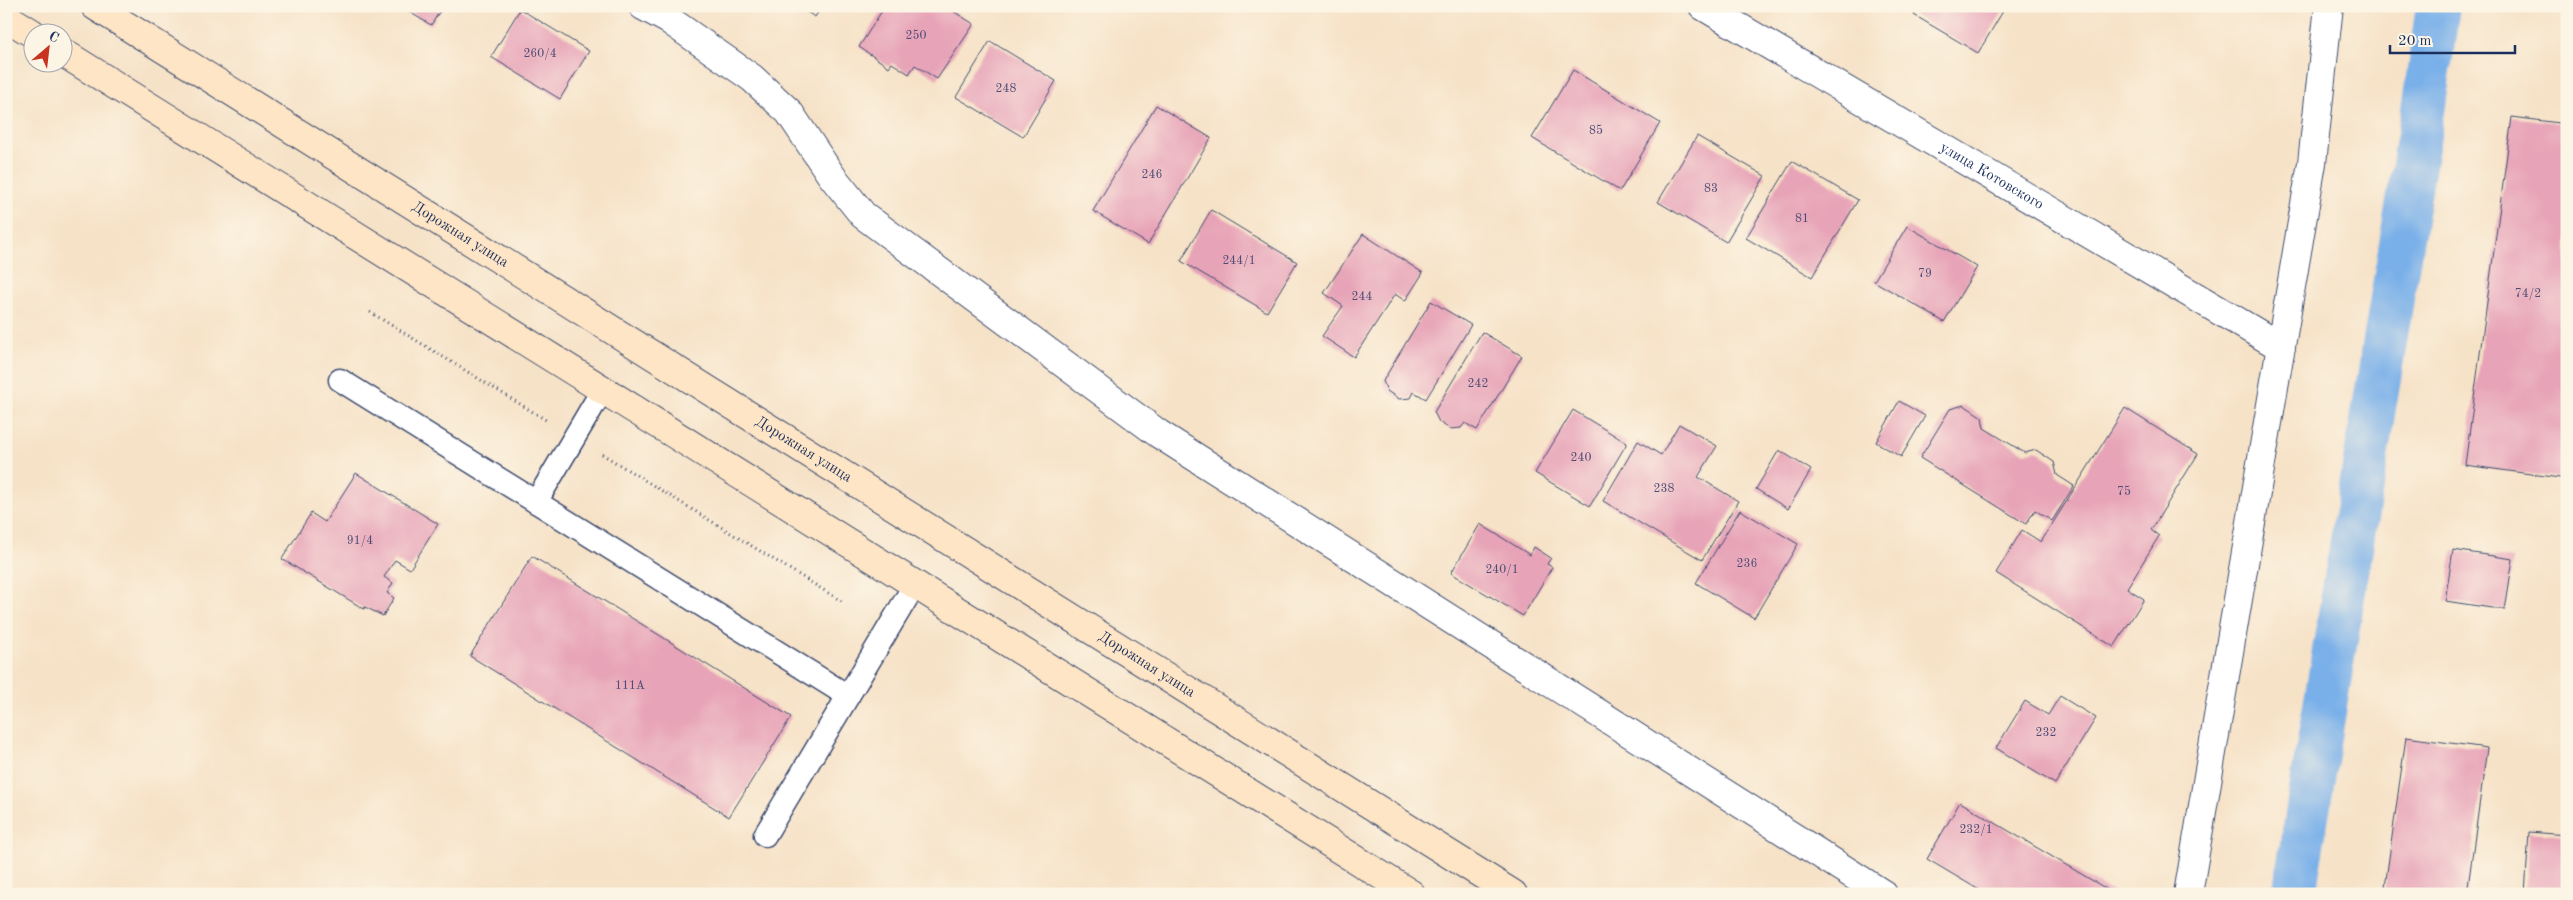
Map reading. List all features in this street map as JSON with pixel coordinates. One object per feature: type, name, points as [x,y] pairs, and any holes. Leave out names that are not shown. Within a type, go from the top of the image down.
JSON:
[{"type":"main road","name":"Дорожная улица","points":[[95,6],[1513,894]]},
{"type":"main road","points":[[6,17],[22,27]]},
{"type":"main road","points":[[72,58],[1411,894]]},
{"type":"street","points":[[642,6],[669,20],[752,78],[789,112],[831,175],[863,215],[1159,434],[1883,894]]},
{"type":"street","name":"улица Котовского","points":[[1703,6],[2281,347]]},
{"type":"street","points":[[2188,894],[2312,163],[2329,6]]},
{"type":"lane","points":[[340,380],[848,696]]},
{"type":"lane","points":[[536,502],[604,390]]},
{"type":"lane","points":[[765,835],[915,584]]},
{"type":"path","points":[[370,312],[547,421]]},
{"type":"path","points":[[597,451],[843,602]]},
{"type":"building","points":[[399,6],[443,6],[431,25]]},
{"type":"building","points":[[797,6],[822,6],[815,17]]},
{"type":"building","points":[[885,6],[953,6],[951,10],[974,24],[937,79],[915,65],[909,74],[892,63],[889,67],[859,47]]},
{"type":"building","points":[[1920,6],[2006,6],[1978,53],[1914,15]]},
{"type":"building","points":[[520,9],[589,51],[560,99],[491,57]]},
{"type":"building","points":[[990,41],[1056,81],[1023,137],[956,97]]},
{"type":"building","points":[[1573,70],[1660,123],[1620,191],[1532,138]]},
{"type":"building","points":[[1156,105],[1211,138],[1148,244],[1093,211]]},
{"type":"building","points":[[2512,117],[2567,124],[2567,479],[2465,465]]},
{"type":"building","points":[[1697,136],[1765,176],[1726,242],[1658,202]]},
{"type":"building","points":[[1792,161],[1858,200],[1812,277],[1746,238]]},
{"type":"building","points":[[1211,210],[1297,262],[1267,312],[1181,261]]},
{"type":"building","points":[[1907,226],[1977,267],[1944,322],[1874,281]]},
{"type":"building","points":[[1363,234],[1423,273],[1405,301],[1395,294],[1354,357],[1322,336],[1343,306],[1324,293]]},
{"type":"building","points":[[1431,301],[1471,325],[1426,399],[1414,392],[1411,398],[1399,399],[1387,391],[1383,381]]},
{"type":"building","points":[[1482,332],[1522,356],[1477,430],[1465,423],[1461,428],[1450,429],[1439,422],[1434,412]]},
{"type":"building","points":[[1899,401],[1925,416],[1901,457],[1876,442]]},
{"type":"building","points":[[1964,405],[1982,417],[1984,428],[2025,453],[2036,450],[2054,462],[2057,475],[2074,486],[2052,521],[2035,510],[2026,524],[1920,458],[1950,409]]},
{"type":"building","points":[[2125,408],[2198,454],[2151,530],[2159,536],[2127,588],[2144,599],[2114,647],[1996,573],[2022,530],[2041,542]]},
{"type":"building","points":[[1573,410],[1627,443],[1590,506],[1535,473]]},
{"type":"building","points":[[1679,424],[1717,446],[1698,477],[1738,501],[1702,560],[1603,501],[1638,441],[1661,455]]},
{"type":"building","points":[[1779,450],[1811,470],[1788,509],[1756,489]]},
{"type":"building","points":[[356,473],[438,524],[410,569],[395,560],[384,577],[393,583],[387,593],[394,598],[383,616],[365,607],[364,609],[282,559],[311,513],[325,522]]},
{"type":"building","points":[[1740,510],[1798,544],[1754,618],[1696,583]]},
{"type":"building","points":[[1480,524],[1530,555],[1534,547],[1551,558],[1547,564],[1552,567],[1523,616],[1451,573]]},
{"type":"building","points":[[2453,550],[2513,559],[2505,610],[2445,601]]},
{"type":"building","points":[[532,556],[791,717],[729,817],[470,656]]},
{"type":"building","points":[[2060,696],[2096,718],[2055,784],[1996,748],[2025,701],[2048,715]]},
{"type":"building","points":[[2406,737],[2487,748],[2467,894],[2384,894]]},
{"type":"building","points":[[1960,802],[2115,894],[1986,894],[1927,859]]},
{"type":"building","points":[[2529,832],[2567,835],[2567,894],[2525,894]]},
{"type":"waterway","points":[[2294,894],[2425,98],[2438,6]]}]
